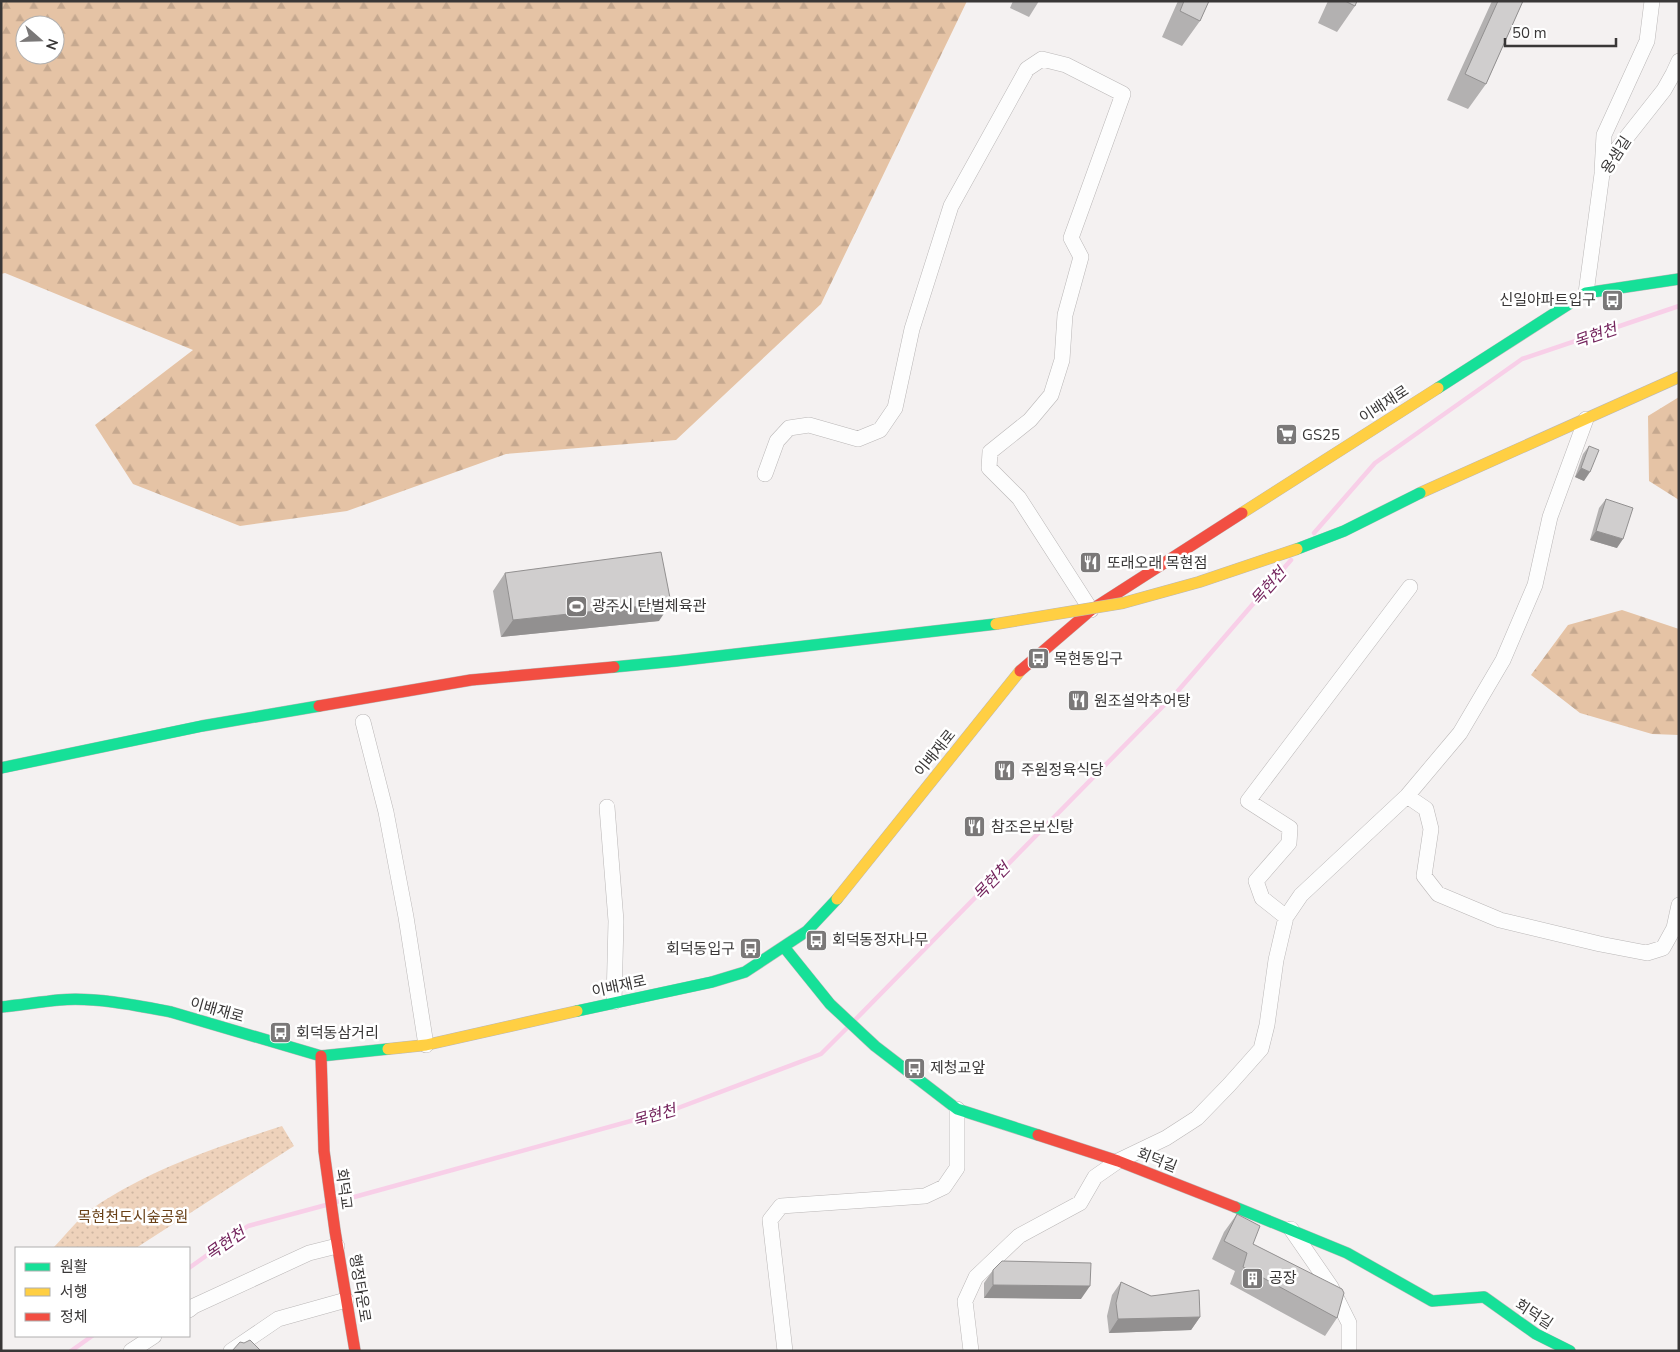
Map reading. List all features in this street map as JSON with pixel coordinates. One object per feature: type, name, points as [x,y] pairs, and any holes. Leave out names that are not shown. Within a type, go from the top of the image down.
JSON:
[{"type":"street","points":[[1602,174],[1604,134],[1646,41],[1652,1]]},
{"type":"street","points":[[765,474],[777,441],[789,428],[809,425],[858,439],[880,430],[895,408],[912,329],[951,206],[1026,69],[1042,60],[1066,65],[1123,94],[1071,238],[1081,257],[1065,314],[1062,360],[1051,395],[1030,420],[990,452],[989,468],[1019,498],[1091,610]]},
{"type":"street","name":"용샘길","points":[[1586,293],[1602,174],[1616,152],[1664,90],[1679,61]]},
{"type":"street","name":"이배재로","points":[[1,1007],[32,1002],[88,1000],[146,1007],[224,1026],[321,1056],[426,1045],[614,1002],[712,982],[745,972],[807,931],[834,903],[1016,675],[1091,610],[1586,293],[1679,279]]},
{"type":"street","points":[[1,768],[202,726],[471,680],[676,661],[996,624],[1123,603],[1199,582],[1272,558],[1344,531],[1420,493],[1679,377]]},
{"type":"street","points":[[971,1351],[966,1301],[976,1277],[1018,1236],[1080,1203],[1095,1177],[1118,1161],[1166,1138],[1197,1118],[1230,1086],[1261,1049],[1267,1025],[1276,960],[1286,917],[1301,895],[1407,796],[1460,733],[1503,660],[1535,585],[1550,517],[1586,419]]},
{"type":"street","points":[[1286,917],[1262,898],[1256,881],[1289,843],[1290,828],[1248,801],[1410,587]]},
{"type":"street","points":[[363,722],[386,812],[406,917],[426,1045]]},
{"type":"street","points":[[1407,796],[1426,809],[1430,829],[1424,876],[1438,894],[1500,920],[1600,944],[1647,952],[1663,948],[1674,928],[1679,905]]},
{"type":"street","points":[[607,807],[616,921],[614,1002]]},
{"type":"street","name":"회덕길","points":[[784,948],[830,1004],[874,1046],[957,1110],[1118,1161],[1291,1229],[1347,1253],[1432,1301],[1484,1297],[1518,1323],[1557,1346],[1570,1351]]},
{"type":"street","name":"회덕교","points":[[321,1056],[324,1151],[335,1230]]},
{"type":"street","points":[[785,1351],[770,1220],[780,1206],[925,1196],[944,1187],[957,1168],[957,1110]]},
{"type":"street","points":[[1291,1229],[1331,1287],[1349,1323],[1349,1351]]},
{"type":"street","name":"행정타운로","points":[[335,1230],[355,1351]]},
{"type":"street","points":[[190,1309],[309,1253],[338,1246]]},
{"type":"street","points":[[231,1351],[278,1319],[346,1300]]},
{"type":"street","points":[[131,1351],[152,1337]]},
{"type":"green space","points":[[1,1],[967,1],[821,304],[676,440],[506,454],[347,511],[240,526],[133,484],[95,425],[193,350],[5,273],[1,274]]},
{"type":"green space","points":[[1679,397],[1679,500],[1649,481],[1648,416]]},
{"type":"green space","points":[[1622,610],[1679,629],[1679,735],[1652,734],[1580,713],[1531,675],[1568,625]]},
{"type":"green space","name":"목현천도시숲공원","points":[[282,1126],[294,1146],[138,1247],[54,1247],[77,1221],[115,1194],[161,1170],[233,1142]]},
{"type":"building","points":[[1184,1],[1209,1],[1200,21],[1180,11]]},
{"type":"building","points":[[1345,1],[1357,1],[1355,6]]},
{"type":"building","points":[[1498,1],[1523,1],[1486,84],[1465,74]]},
{"type":"building","points":[[1589,446],[1599,450],[1590,472],[1581,468]]},
{"type":"building","points":[[1606,499],[1633,508],[1623,539],[1596,531]]},
{"type":"building","name":"광주시 탄벌체육관","points":[[661,552],[671,603],[513,620],[505,573]]},
{"type":"building","points":[[1237,1214],[1260,1226],[1253,1244],[1342,1289],[1344,1293],[1337,1318],[1243,1267],[1247,1253],[1224,1241]]},
{"type":"building","points":[[1002,1261],[1091,1263],[1090,1286],[993,1285],[993,1270]]},
{"type":"building","points":[[1121,1282],[1151,1296],[1199,1290],[1200,1317],[1118,1319],[1116,1303]]},
{"type":"building","points":[[250,1340],[261,1351],[232,1351],[240,1342],[244,1343]]},
{"type":"waterway","name":"목현천","points":[[1314,533],[1375,463],[1522,359],[1679,306]]},
{"type":"waterway","name":"목현천","points":[[854,1021],[1177,692],[1291,560]]},
{"type":"waterway","name":"목현천","points":[[336,1202],[678,1108],[821,1054],[847,1028]]},
{"type":"waterway","name":"목현천","points":[[190,1267],[248,1226],[326,1205]]},
{"type":"waterway","name":"목현천","points":[[71,1351],[91,1337]]},
{"type":"traffic: fast","points":[[1438,388],[1586,293],[1679,279]]},
{"type":"traffic: fast","points":[[1297,549],[1344,531],[1420,493]]},
{"type":"traffic: fast","points":[[614,667],[996,624]]},
{"type":"traffic: fast","points":[[1,768],[202,726],[319,706]]},
{"type":"traffic: fast","points":[[577,1011],[712,982],[745,972],[807,931],[837,899]]},
{"type":"traffic: fast","points":[[784,947],[830,1004],[875,1046],[957,1109],[1038,1135]]},
{"type":"traffic: fast","points":[[1,1007],[73,999],[129,1004],[171,1012],[321,1056],[388,1049]]},
{"type":"traffic: fast","points":[[1235,1207],[1347,1253],[1432,1301],[1484,1297],[1536,1334],[1570,1351]]},
{"type":"traffic: slow","points":[[1420,493],[1679,377]]},
{"type":"traffic: slow","points":[[1242,513],[1438,388]]},
{"type":"traffic: slow","points":[[996,624],[1123,603],[1199,582],[1297,549]]},
{"type":"traffic: slow","points":[[837,899],[1020,671]]},
{"type":"traffic: slow","points":[[388,1049],[426,1045],[577,1011]]},
{"type":"traffic: jam","points":[[1020,671],[1091,610],[1242,513]]},
{"type":"traffic: jam","points":[[319,706],[471,680],[614,667]]},
{"type":"traffic: jam","points":[[321,1056],[324,1151],[355,1351]]},
{"type":"traffic: jam","points":[[1038,1135],[1118,1161],[1235,1207]]},
{"type":"place","name":"신일아파트입구","points":[[1612,300]]},
{"type":"place","name":"GS25","points":[[1286,435]]},
{"type":"place","name":"또래오래 목현점","points":[[1091,563]]},
{"type":"place","name":"광주시 탄벌체육관","points":[[576,606]]},
{"type":"place","name":"목현동입구","points":[[1038,659]]},
{"type":"place","name":"원조설악추어탕","points":[[1078,701]]},
{"type":"place","name":"주원정육식당","points":[[1005,770]]},
{"type":"place","name":"참조은보신탕","points":[[975,827]]},
{"type":"place","name":"회덕동정자나무","points":[[816,940]]},
{"type":"place","name":"회덕동입구","points":[[751,949]]},
{"type":"place","name":"회덕동삼거리","points":[[280,1033]]},
{"type":"place","name":"제청교앞","points":[[914,1068]]},
{"type":"place","name":"공장","points":[[1253,1278]]}]
